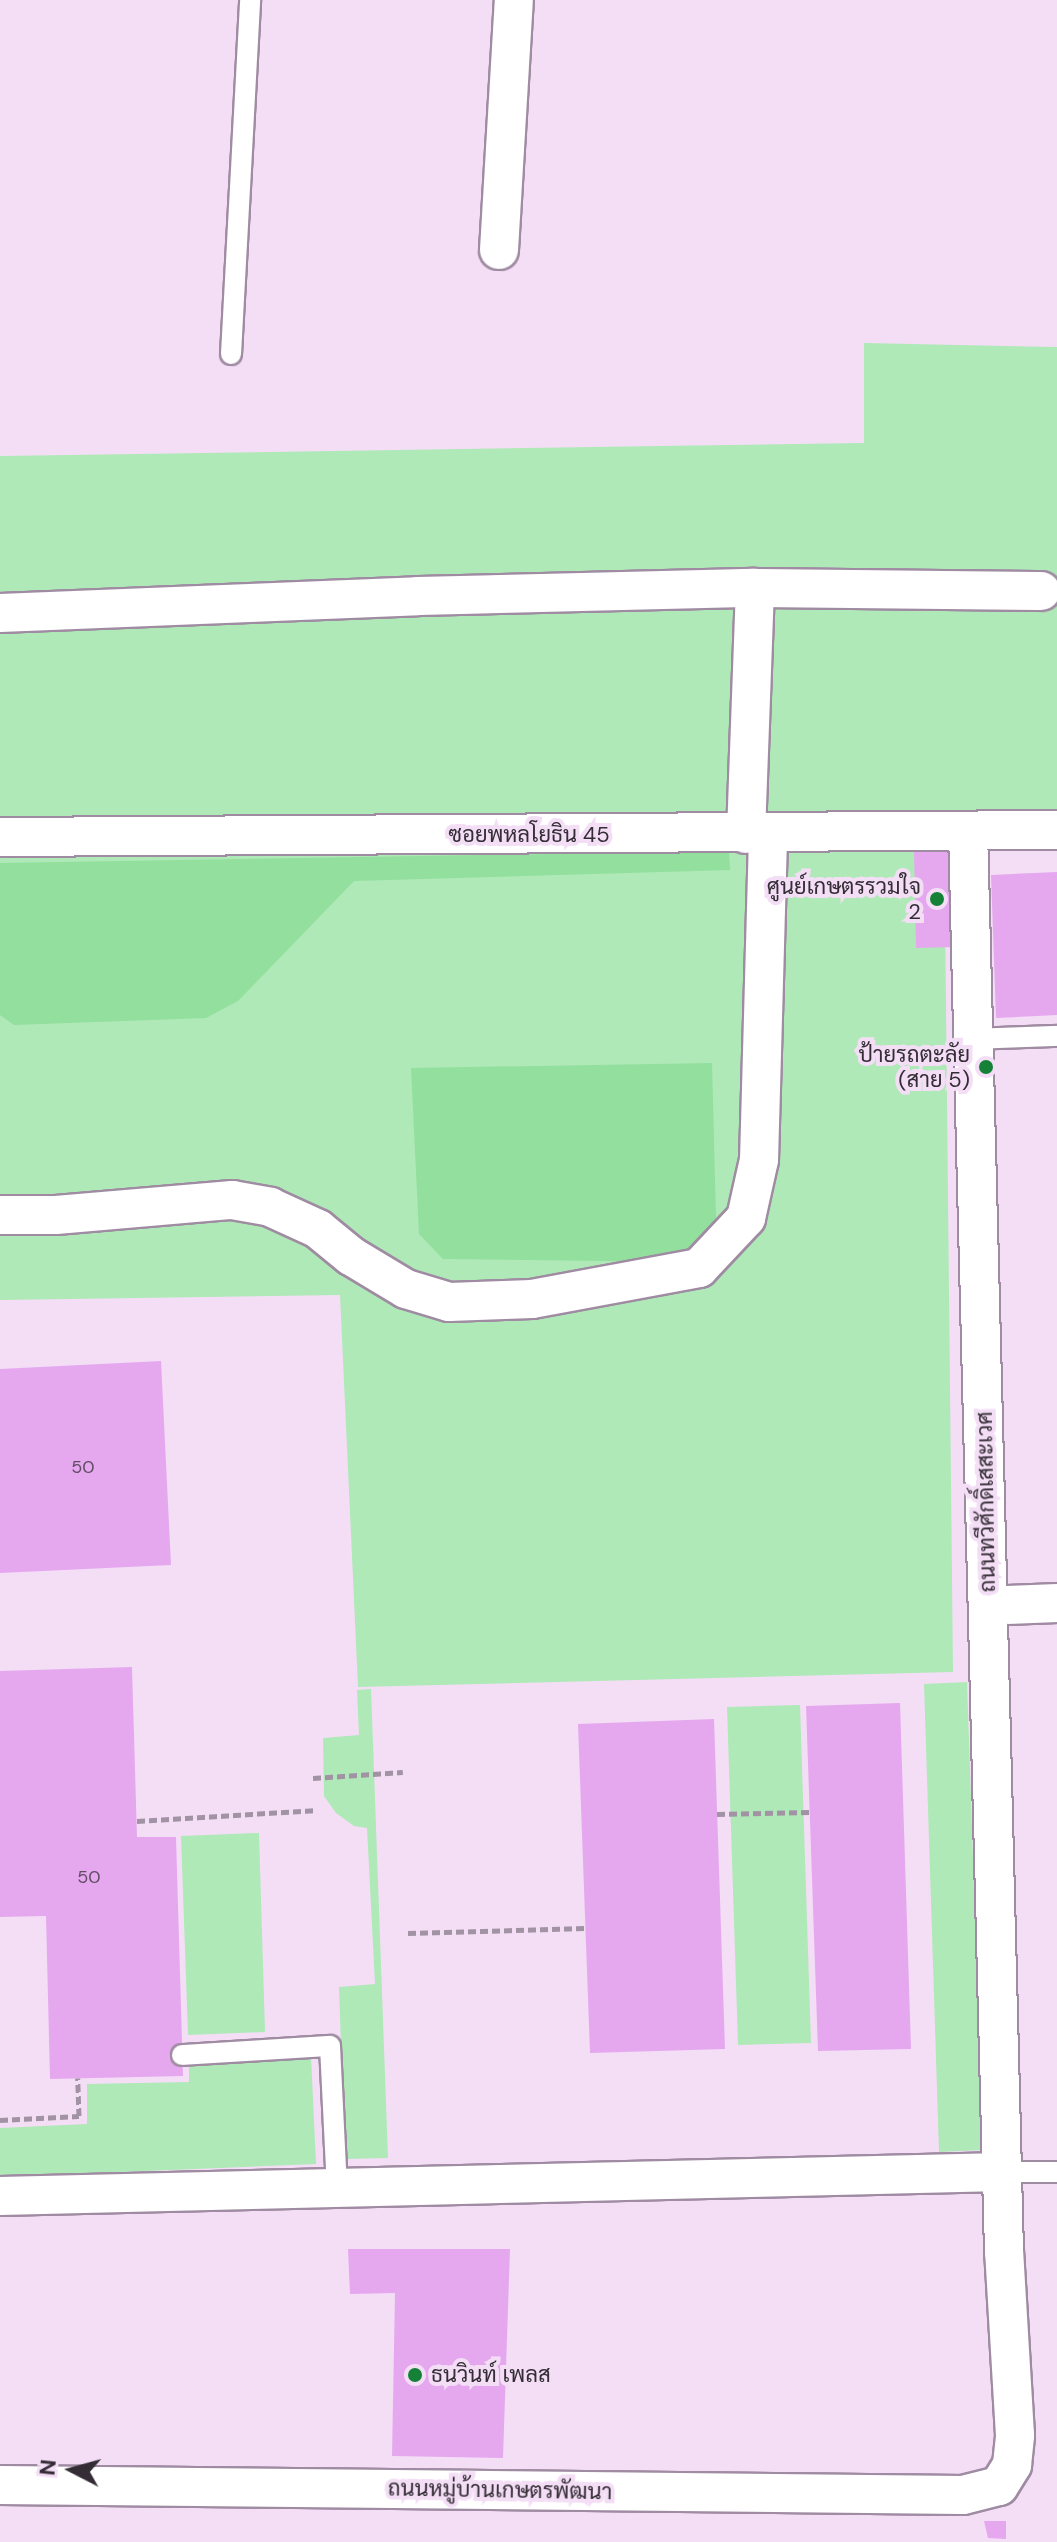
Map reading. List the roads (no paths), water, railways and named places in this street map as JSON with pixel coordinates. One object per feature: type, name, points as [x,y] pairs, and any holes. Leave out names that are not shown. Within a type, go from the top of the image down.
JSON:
[{"type":"street","points":[[499,250],[514,0]]},
{"type":"street","points":[[0,1215],[56,1215],[232,1200],[245,1202],[270,1207],[318,1229],[351,1256],[406,1289],[449,1302],[532,1299],[699,1268],[746,1218],[759,1160],[755,588]]},
{"type":"street","points":[[0,613],[418,596],[755,588],[1041,591]]},
{"type":"street","name":"ซอยพหลโยธิน 45","points":[[0,837],[1057,830]]},
{"type":"street","name":"ถนนทวีศักดิ์เสสะเวศ","points":[[968,831],[1004,2252],[1015,2435],[1012,2465],[999,2486]]},
{"type":"street","points":[[1008,1605],[1057,1603]]},
{"type":"street","points":[[0,2196],[1003,2172]]},
{"type":"street","name":"ถนนหมู่บ้านเกษตรพัฒนา","points":[[0,2485],[963,2495],[999,2486]]},
{"type":"lane","points":[[231,354],[250,0]]},
{"type":"lane","points":[[974,1039],[1057,1036]]},
{"type":"lane","points":[[182,2055],[330,2046],[337,2188]]},
{"type":"lane","points":[[1003,2172],[1057,2172]]},
{"type":"place","name":"ศูนย์เกษตรรวมใจ 2","points":[[937,899]]},
{"type":"place","name":"ป้ายรถตะลัย (สาย 5)","points":[[986,1067]]},
{"type":"place","name":"ธนวินท์ เพลส","points":[[415,2375]]}]
